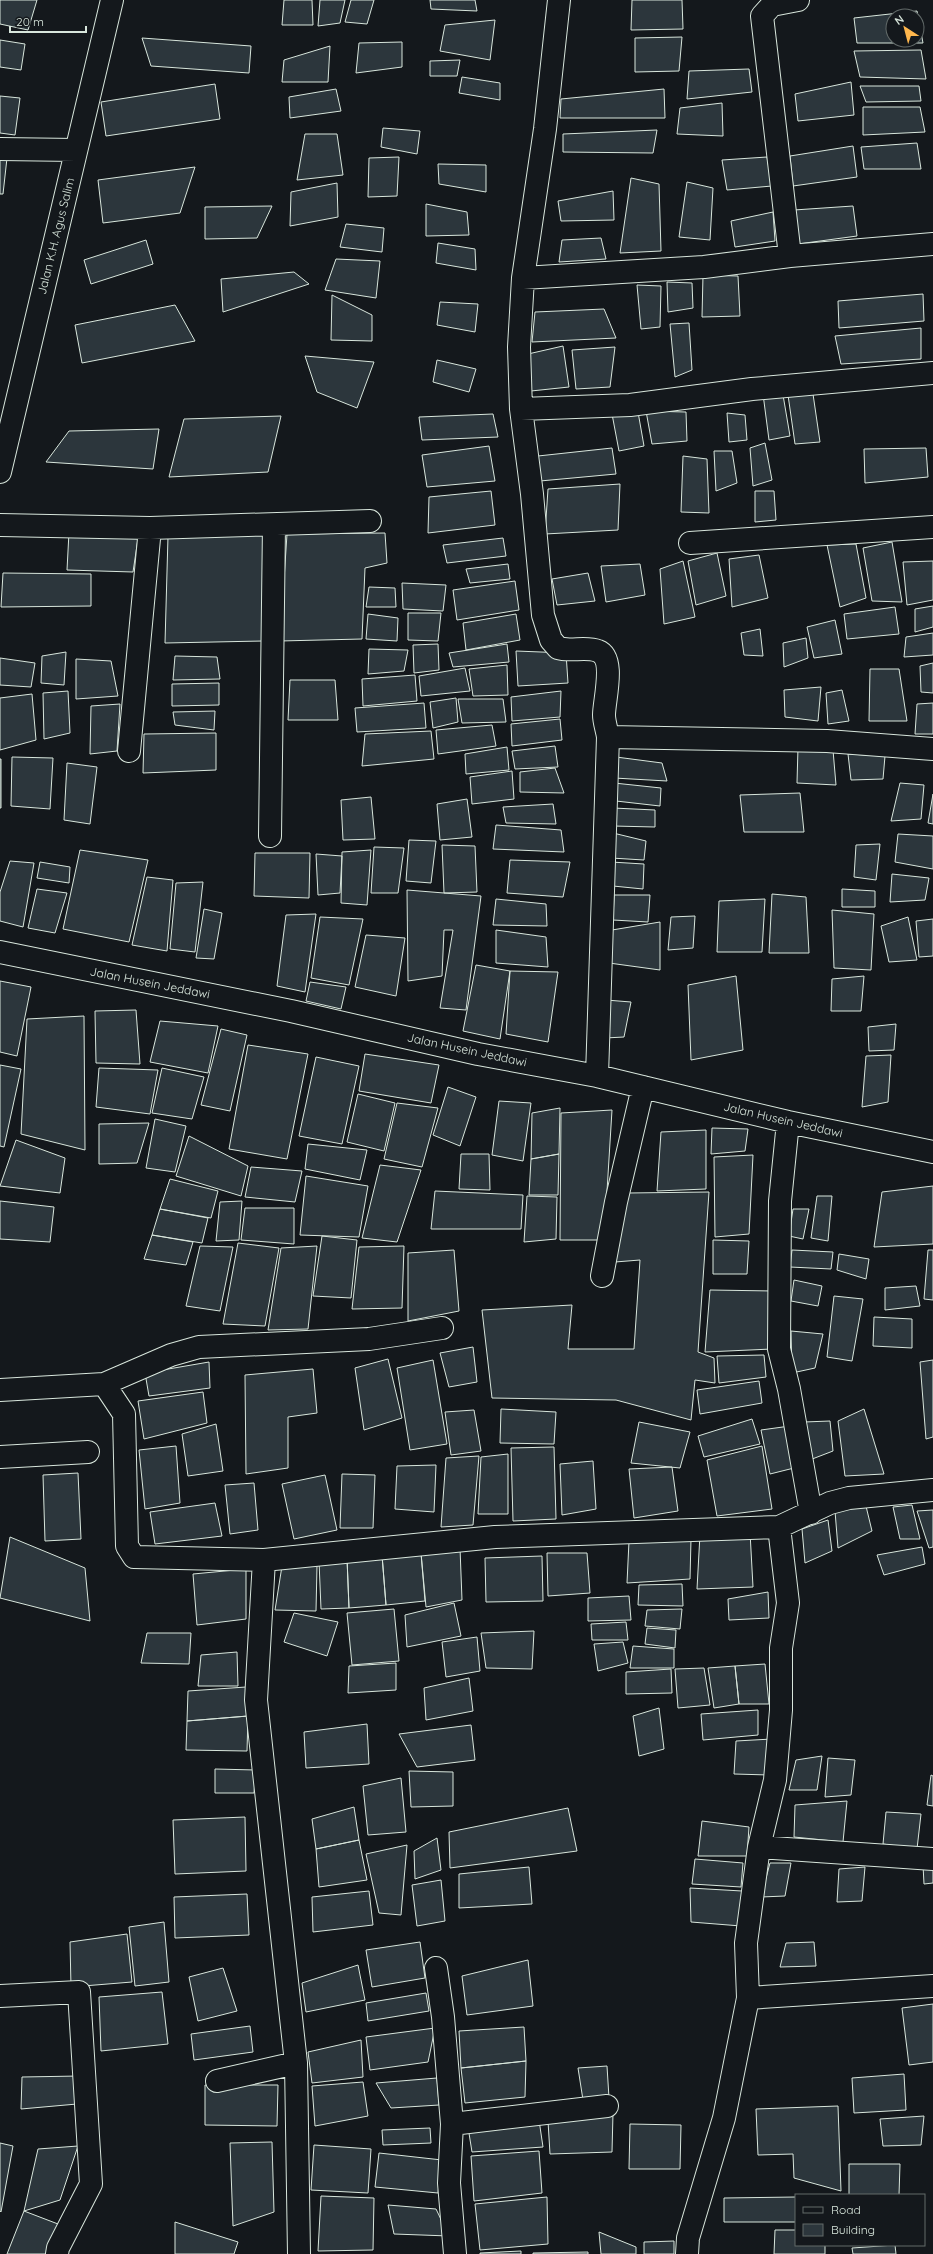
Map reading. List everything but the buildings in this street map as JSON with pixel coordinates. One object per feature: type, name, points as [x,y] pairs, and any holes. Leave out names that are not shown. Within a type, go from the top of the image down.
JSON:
[{"type":"street","name":"Jalan K.H. Agus Salim","points":[[0,472],[112,0]]},
{"type":"street","points":[[559,0],[547,114],[524,278],[519,347],[521,409],[543,615],[548,634],[558,648],[570,650],[596,650],[605,657],[608,664],[604,716],[608,737],[597,1076]]},
{"type":"street","points":[[790,256],[762,16],[772,5],[798,0]]},
{"type":"street","points":[[0,149],[76,150]]},
{"type":"street","points":[[524,278],[704,267],[790,256],[933,244]]},
{"type":"street","points":[[521,409],[630,405],[752,389],[933,372]]},
{"type":"street","points":[[0,526],[150,528],[274,526],[370,521]]},
{"type":"street","points":[[270,836],[274,526]]},
{"type":"street","points":[[690,543],[933,527]]},
{"type":"street","points":[[129,751],[150,528]]},
{"type":"street","points":[[608,737],[827,740],[933,749]]},
{"type":"street","name":"Jalan Husein Jeddawi","points":[[0,952],[291,1011],[478,1054],[597,1076],[788,1122],[933,1152]]},
{"type":"street","points":[[602,1276],[616,1202],[643,1087]]},
{"type":"street","points":[[788,1122],[780,1201],[779,1349],[789,1389],[811,1513]]},
{"type":"street","points":[[0,1390],[104,1384],[171,1355],[199,1347],[369,1339],[442,1328]]},
{"type":"street","points":[[104,1384],[124,1414],[127,1546],[134,1557],[264,1560],[495,1537],[779,1527],[830,1503],[849,1498],[933,1490]]},
{"type":"street","points":[[0,1457],[88,1452]]},
{"type":"street","points":[[687,2254],[688,2238],[724,2118],[748,1998],[746,1943],[759,1848],[775,1780],[781,1710],[781,1648],[788,1603],[779,1527]]},
{"type":"street","points":[[264,1560],[256,1700],[296,2063],[299,2254]]},
{"type":"street","points":[[759,1848],[933,1859]]},
{"type":"street","points":[[436,1968],[443,2017],[452,2124],[449,2183],[455,2254]]},
{"type":"street","points":[[748,1998],[933,1986]]},
{"type":"street","points":[[0,1996],[79,1992],[91,2184],[58,2248],[57,2254]]},
{"type":"street","points":[[217,2081],[296,2063]]},
{"type":"street","points":[[452,2124],[608,2106]]}]
